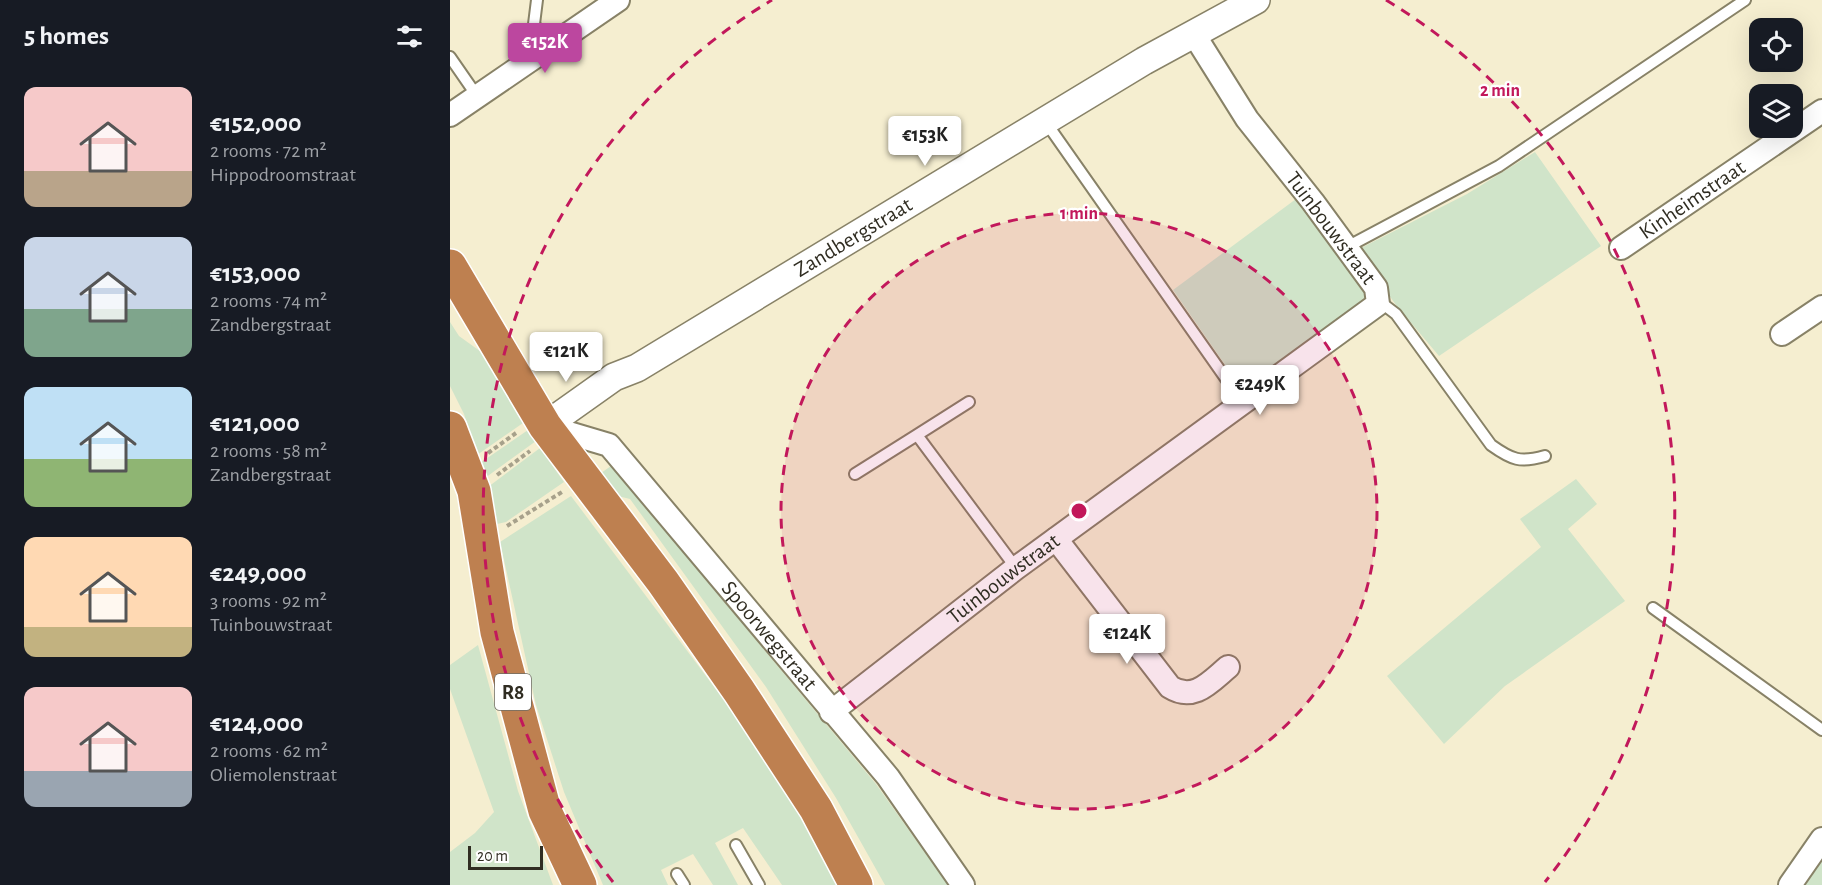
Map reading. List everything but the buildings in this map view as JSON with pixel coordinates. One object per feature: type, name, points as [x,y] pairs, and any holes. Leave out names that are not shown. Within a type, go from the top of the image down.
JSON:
[{"type":"highway","points":[[450,266],[545,426],[663,582],[739,691],[816,809],[856,885]]},
{"type":"highway","points":[[450,428],[470,479]]},
{"type":"highway","name":"R8","points":[[470,479],[483,541],[497,632],[545,811],[580,885]]},
{"type":"street","points":[[450,115],[618,0]]},
{"type":"street","name":"Zandbergstraat","points":[[545,426],[614,377],[638,368],[1144,61],[1195,36],[1256,0]]},
{"type":"street","name":"Tuinbouwstraat","points":[[831,711],[1016,568],[1374,310],[1379,301],[1376,288],[1247,119],[1195,36]]},
{"type":"street","name":"Kinheimstraat","points":[[1621,248],[1820,117]]},
{"type":"street","points":[[1782,334],[1822,307]]},
{"type":"street","name":"Spoorwegstraat","points":[[545,426],[609,445],[888,777],[963,885]]},
{"type":"street","points":[[1056,539],[1170,687],[1183,693],[1196,692],[1228,667]]},
{"type":"street","points":[[1790,885],[1822,839]]},
{"type":"lane","points":[[537,0],[534,24],[550,46]]},
{"type":"lane","points":[[1347,248],[1499,166],[1745,0]]},
{"type":"lane","points":[[450,57],[477,96]]},
{"type":"lane","points":[[1045,121],[1244,403]]},
{"type":"lane","points":[[1379,301],[1396,314],[1491,445],[1508,457],[1526,462],[1545,456]]},
{"type":"lane","points":[[855,474],[969,402]]},
{"type":"lane","points":[[917,435],[1016,568]]},
{"type":"lane","points":[[1653,608],[1822,730]]},
{"type":"lane","points":[[736,844],[759,885]]},
{"type":"lane","points":[[677,874],[684,885]]},
{"type":"path","points":[[525,426],[545,426],[538,446],[470,479],[525,426]]},
{"type":"path","points":[[483,541],[584,477]]},
{"type":"green space","points":[[1535,152],[1601,246],[1439,356],[1396,305],[1357,250],[1467,194]]},
{"type":"green space","points":[[1300,196],[1371,296],[1246,395],[1173,290]]},
{"type":"green space","points":[[450,322],[459,336],[484,354],[523,423],[477,455],[464,414],[450,386]]},
{"type":"green space","points":[[528,430],[536,441],[485,478],[480,463]]},
{"type":"green space","points":[[540,448],[564,482],[506,522],[497,524],[488,487]]},
{"type":"green space","points":[[611,466],[876,784],[948,885],[885,885],[836,798],[766,687],[630,499],[618,496],[601,473]]},
{"type":"green space","points":[[1576,479],[1597,504],[1568,529],[1625,601],[1505,686],[1444,744],[1387,676],[1541,547],[1520,519]]},
{"type":"green space","points":[[571,496],[751,736],[809,831],[837,885],[782,885],[743,828],[715,843],[738,885],[713,885],[693,854],[661,870],[668,885],[603,885],[564,792],[536,705],[500,542]]},
{"type":"green space","points":[[478,645],[518,791],[553,885],[450,885],[450,852],[475,833],[494,812],[450,689],[450,665]]},
{"type":"green space","points":[[1822,851],[1822,885],[1798,885]]}]
